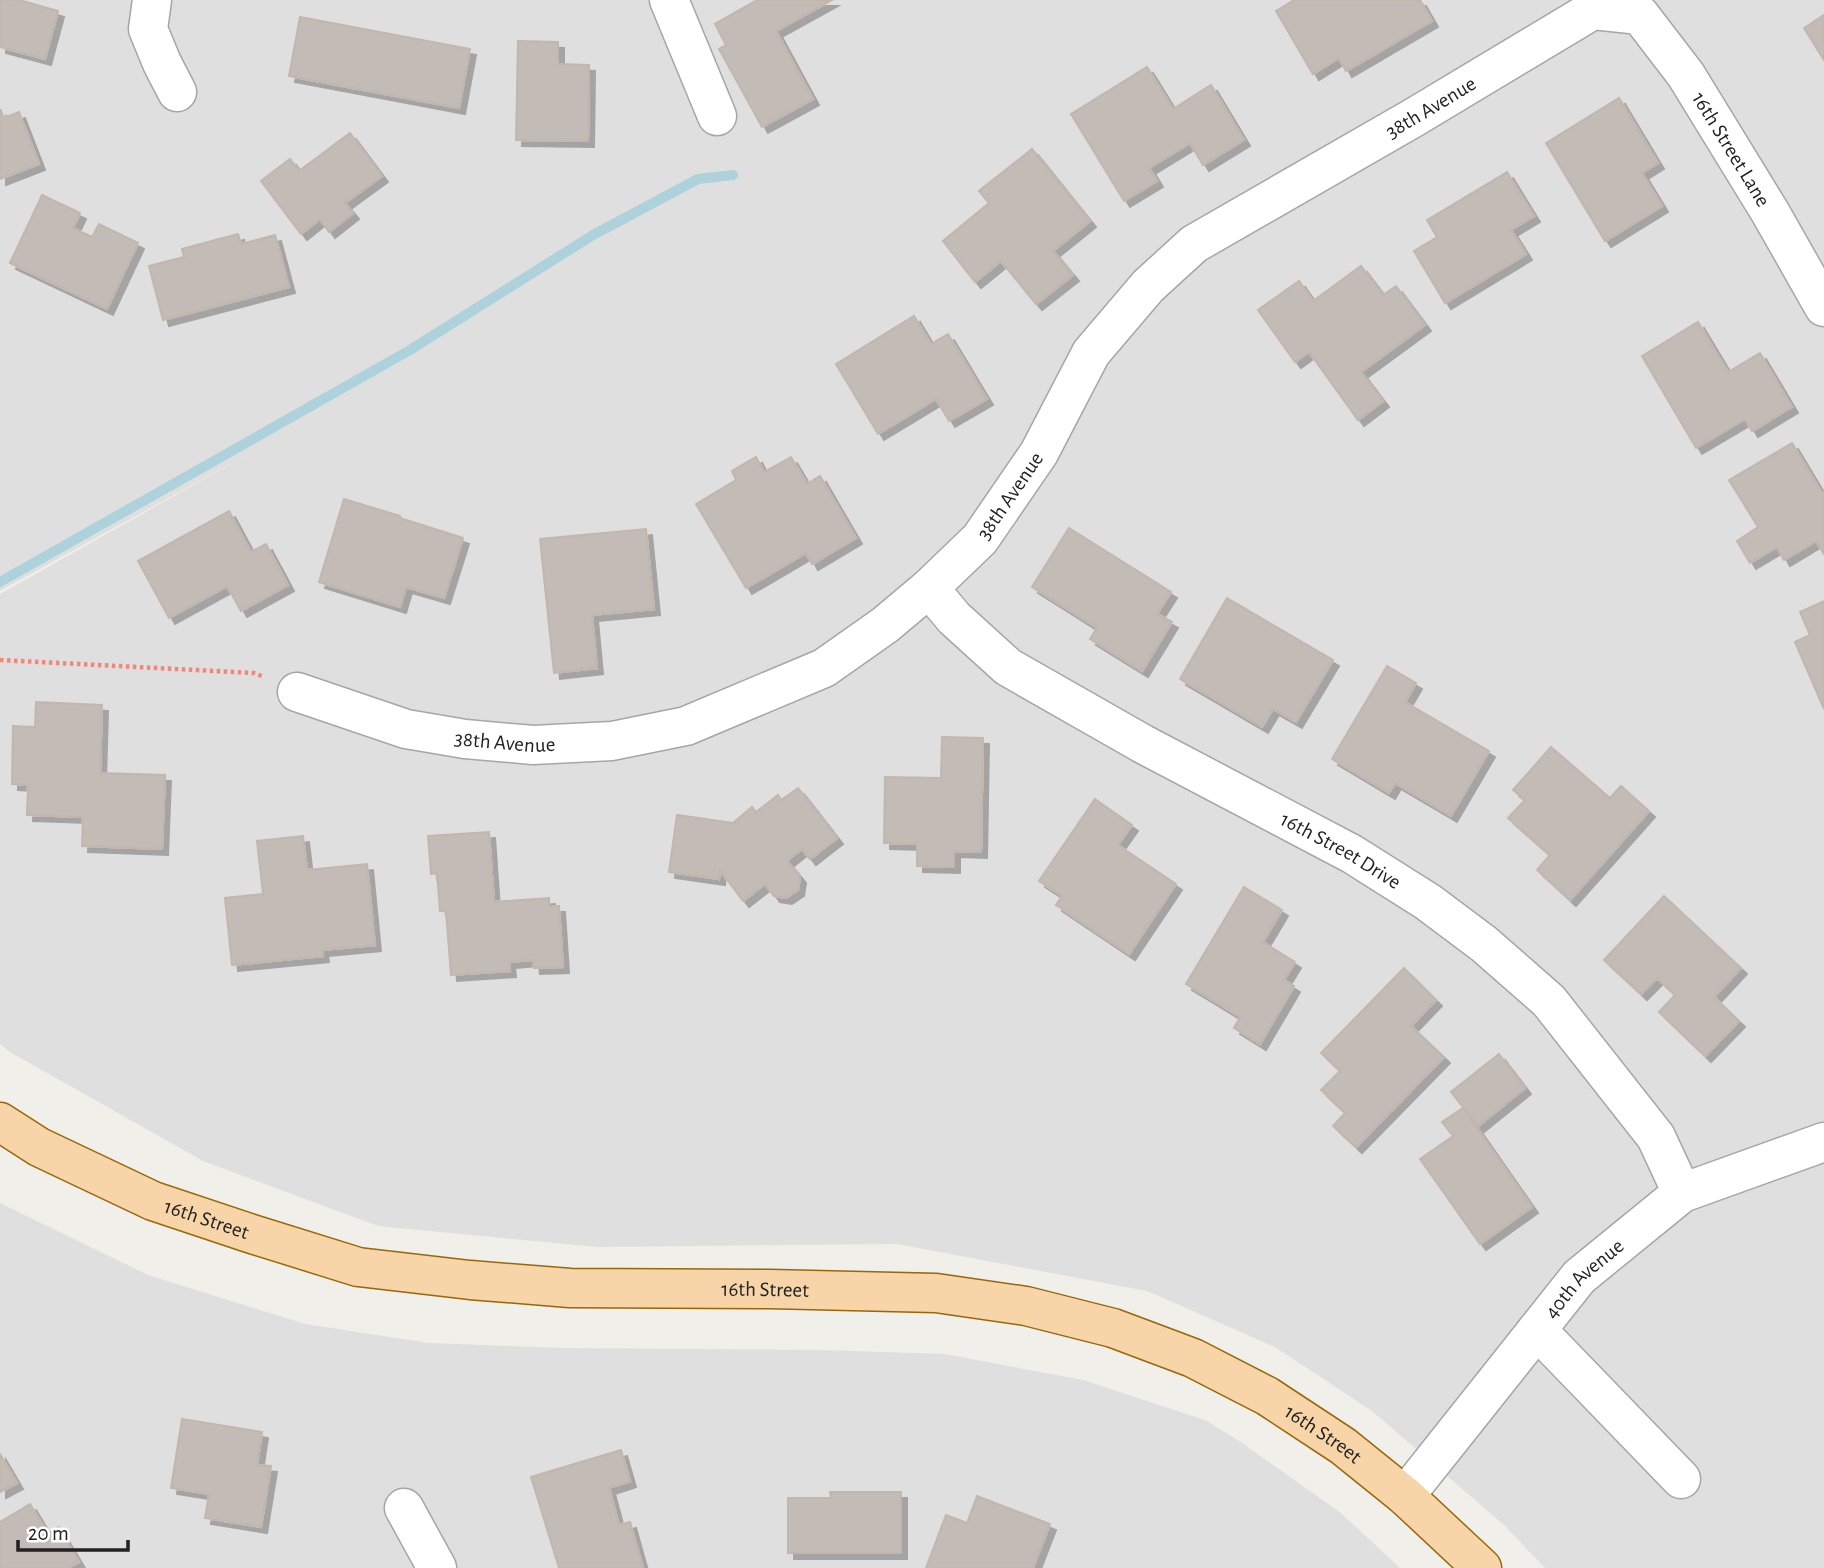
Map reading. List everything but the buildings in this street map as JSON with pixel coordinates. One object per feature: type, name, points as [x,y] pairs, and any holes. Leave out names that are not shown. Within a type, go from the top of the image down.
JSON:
[{"type":"main road","name":"16th Street","points":[[0,1122],[39,1147],[153,1201],[358,1267],[570,1288],[936,1293],[1026,1306],[1101,1325],[1193,1358],[1267,1396],[1343,1446],[1405,1496],[1482,1568]]},
{"type":"street","points":[[152,0],[148,29],[177,92]]},
{"type":"street","points":[[669,0],[717,116]]},
{"type":"street","name":"38th Avenue","points":[[297,692],[406,729],[465,739],[533,745],[612,741],[686,726],[824,668],[885,625],[929,589],[980,539],[1040,453],[1091,353],[1148,286],[1194,244],[1413,118],[1593,10],[1621,13]]},
{"type":"street","name":"16th Street Lane","points":[[1621,13],[1640,15],[1686,75],[1770,212],[1824,307]]},
{"type":"street","name":"16th Street Drive","points":[[929,589],[954,618],[1008,667],[1143,744],[1352,854],[1428,902],[1484,944],[1549,1001],[1656,1137],[1682,1193]]},
{"type":"street","name":"40th Avenue","points":[[1405,1496],[1579,1277],[1682,1193],[1824,1142]]},
{"type":"street","points":[[1537,1330],[1681,1479]]},
{"type":"street","points":[[404,1508],[437,1568]]},
{"type":"path","points":[[0,660],[254,673],[297,692]]},
{"type":"shaded area","points":[[0,0],[1824,0],[1824,1568],[1545,1568],[1504,1525],[1372,1411],[1275,1347],[1147,1291],[897,1244],[597,1247],[378,1226],[203,1161],[0,1044],[0,594],[268,443],[0,591]]},
{"type":"shaded area","points":[[0,1203],[148,1275],[305,1324],[429,1343],[564,1348],[945,1354],[1083,1380],[1205,1420],[1341,1513],[1400,1568],[0,1568]]},
{"type":"waterway","points":[[0,582],[410,350],[593,235],[698,179],[733,175]]}]
